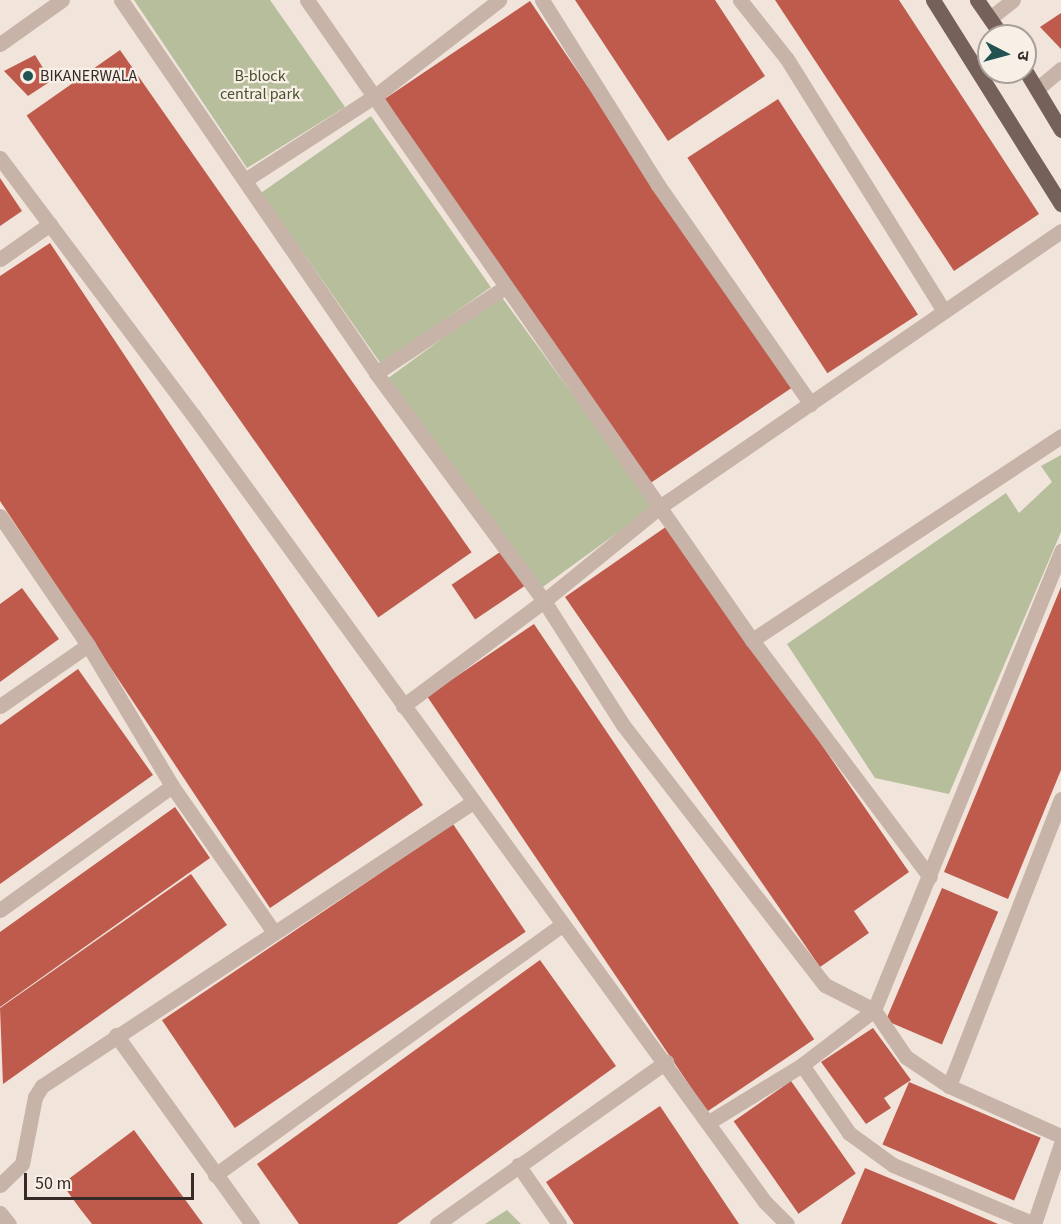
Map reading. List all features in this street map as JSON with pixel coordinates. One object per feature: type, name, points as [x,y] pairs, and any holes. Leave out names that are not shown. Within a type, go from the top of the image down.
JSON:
[{"type":"main road","points":[[933,0],[1061,204]]},
{"type":"main road","points":[[977,0],[994,24]]},
{"type":"main road","points":[[1034,84],[1061,130]]},
{"type":"street","points":[[0,44],[62,0]]},
{"type":"street","points":[[121,0],[376,373],[544,601],[623,725],[825,986],[874,1010],[906,1057],[949,1086],[1061,1136]]},
{"type":"street","points":[[307,0],[375,96],[504,288],[661,506],[752,640],[930,878]]},
{"type":"street","points":[[245,180],[375,96],[499,0]]},
{"type":"street","points":[[542,0],[658,185],[811,404]]},
{"type":"street","points":[[740,0],[787,59],[944,311]]},
{"type":"street","points":[[990,18],[1013,0]]},
{"type":"street","points":[[1037,89],[1061,69]]},
{"type":"street","points":[[0,158],[404,706],[562,925],[666,1062],[765,1202],[787,1224]]},
{"type":"street","points":[[0,259],[50,224]]},
{"type":"street","points":[[404,706],[544,601],[661,506],[1061,231]]},
{"type":"street","points":[[376,373],[504,288]]},
{"type":"street","points":[[752,640],[1061,436]]},
{"type":"street","points":[[0,516],[88,645],[172,786],[274,932]]},
{"type":"street","points":[[709,1122],[802,1065],[874,1010],[880,986],[930,878],[1061,551]]},
{"type":"street","points":[[0,706],[88,645]]},
{"type":"street","points":[[0,910],[172,786]]},
{"type":"street","points":[[949,1086],[1061,799]]},
{"type":"street","points":[[0,1185],[22,1164],[33,1106],[42,1086],[472,802]]},
{"type":"street","points":[[215,1175],[562,925]]},
{"type":"street","points":[[116,1035],[252,1224]]},
{"type":"street","points":[[437,1224],[666,1062]]},
{"type":"street","points":[[802,1065],[849,1133],[892,1165],[1034,1224],[1061,1144]]},
{"type":"street","points":[[518,1165],[559,1224]]},
{"type":"street","points":[[0,1213],[9,1224]]},
{"type":"green space","name":"B-block central park","points":[[134,0],[270,0],[345,107],[247,168]]},
{"type":"green space","points":[[371,116],[491,287],[381,364],[261,193]]},
{"type":"green space","points":[[501,296],[654,506],[541,588],[389,378]]},
{"type":"green space","points":[[1061,455],[1061,532],[949,794],[875,778],[787,644],[1006,493],[1019,513],[1052,482],[1041,466]]},
{"type":"green space","points":[[507,1210],[521,1224],[485,1224]]},
{"type":"building","points":[[575,0],[715,0],[765,76],[668,141]]},
{"type":"building","points":[[775,0],[899,0],[1039,214],[954,271]]},
{"type":"building","points":[[530,1],[791,388],[646,486],[385,99]]},
{"type":"building","points":[[1061,13],[1061,49],[1040,27]]},
{"type":"building","points":[[120,50],[472,552],[378,618],[27,115]]},
{"type":"building","name":"BIKANERWALA","points":[[35,55],[51,81],[28,96],[4,71]]},
{"type":"building","points":[[778,99],[918,315],[827,373],[687,158]]},
{"type":"building","points":[[0,178],[22,211],[0,226]]},
{"type":"building","points":[[50,243],[423,805],[270,908],[0,501],[0,276]]},
{"type":"building","points":[[670,524],[909,872],[854,911],[869,933],[820,967],[565,597]]},
{"type":"building","points":[[503,550],[526,585],[475,619],[452,585]]},
{"type":"building","points":[[1061,587],[1061,770],[1008,899],[944,872]]},
{"type":"building","points":[[22,588],[59,639],[0,682],[0,604]]},
{"type":"building","points":[[534,624],[814,1039],[707,1111],[427,696]]},
{"type":"building","points":[[78,669],[153,775],[0,884],[0,725]]},
{"type":"building","points":[[175,807],[210,858],[0,1007],[0,932]]},
{"type":"building","points":[[453,824],[526,932],[235,1128],[162,1020]]},
{"type":"building","points":[[191,874],[227,925],[3,1084],[0,1008]]},
{"type":"building","points":[[942,888],[998,912],[942,1044],[886,1021]]},
{"type":"building","points":[[540,960],[616,1066],[397,1224],[299,1224],[257,1164]]},
{"type":"building","points":[[873,1028],[911,1080],[884,1098],[891,1108],[866,1124],[821,1062]]},
{"type":"building","points":[[791,1081],[856,1174],[798,1214],[734,1121]]},
{"type":"building","points":[[909,1082],[1041,1138],[1014,1200],[882,1145]]},
{"type":"building","points":[[660,1106],[739,1224],[574,1224],[546,1182]]},
{"type":"building","points":[[134,1130],[203,1224],[92,1224],[81,1210],[62,1184]]},
{"type":"building","points":[[865,1168],[935,1197],[998,1224],[841,1224]]},
{"type":"place","name":"BIKANERWALA","points":[[28,76]]}]
